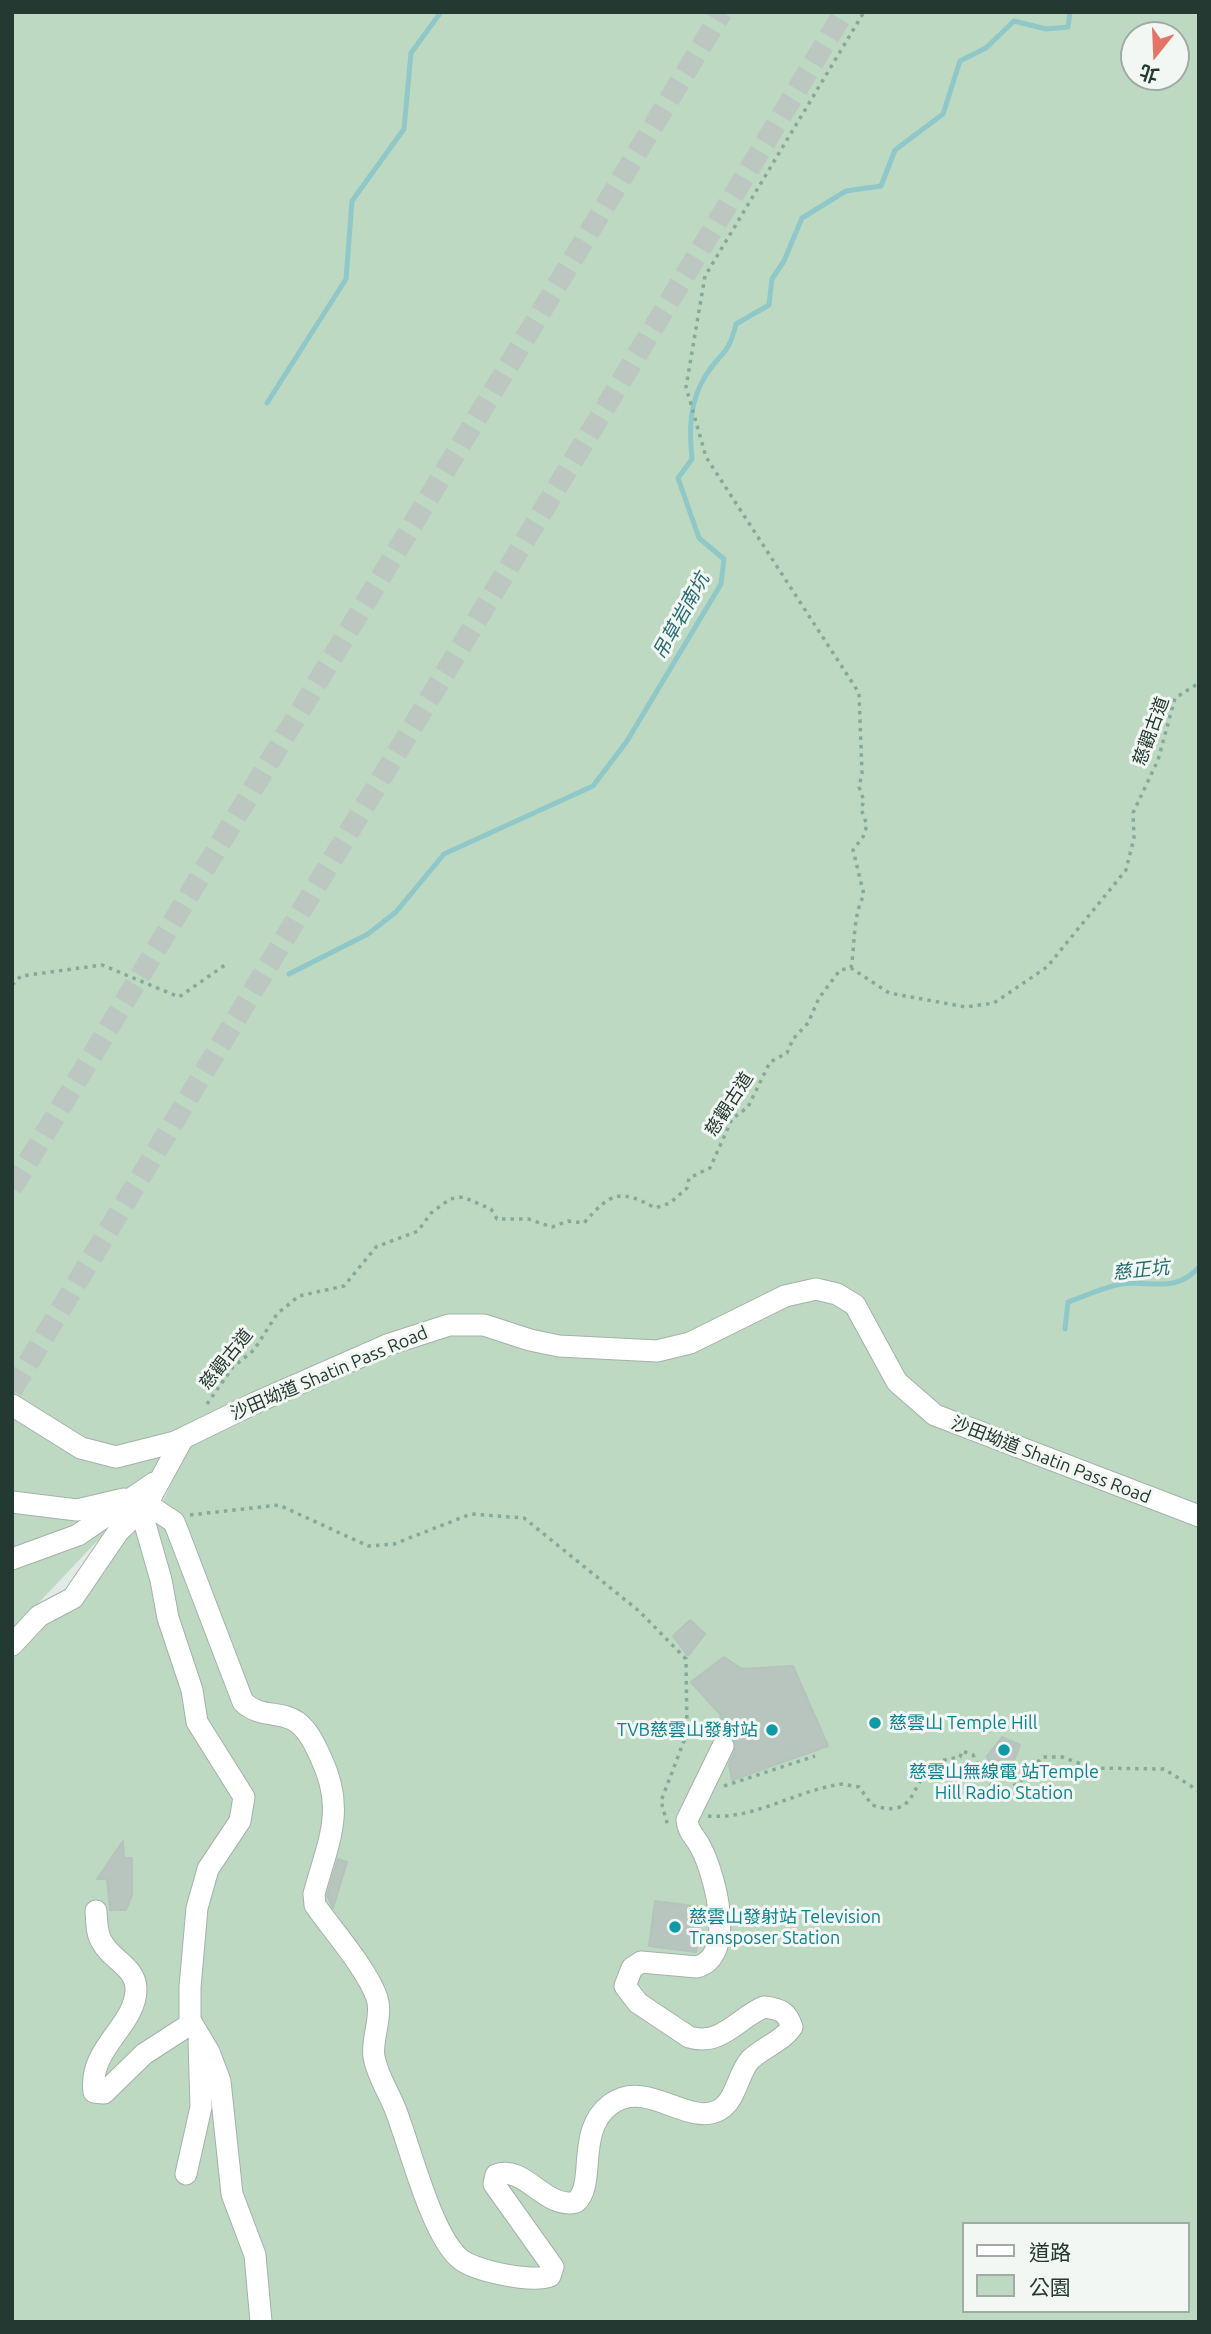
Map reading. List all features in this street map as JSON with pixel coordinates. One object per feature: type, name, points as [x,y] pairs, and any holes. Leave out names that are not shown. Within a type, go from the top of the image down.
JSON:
[{"type":"street","name":"沙田坳道 Shatin Pass Road","points":[[12,1405],[80,1448],[116,1457],[147,1451],[183,1438],[387,1345],[449,1325],[484,1325],[559,1346],[657,1351],[690,1343],[785,1296],[816,1289],[843,1297],[855,1305],[897,1382],[935,1415],[1199,1516]]},
{"type":"street","points":[[12,1645],[39,1616],[73,1598],[118,1532],[161,1478],[183,1438]]},
{"type":"street","points":[[12,1502],[77,1510],[112,1504],[141,1503],[167,1517],[178,1532],[243,1702],[261,1713],[286,1717],[299,1723],[312,1740],[333,1784],[335,1813],[314,1894],[314,1905],[378,2000],[373,2053],[382,2085],[396,2109],[419,2182],[456,2256],[468,2265],[534,2279],[550,2276],[552,2267],[499,2193],[494,2184],[496,2175],[505,2173],[521,2179],[554,2201],[576,2202],[583,2192],[592,2130],[596,2120],[612,2103],[643,2095],[701,2113],[719,2110],[726,2105],[748,2063],[787,2035],[792,2027],[788,2015],[779,2009],[764,2007],[738,2026],[698,2040],[668,2024],[629,1994],[625,1983],[636,1964],[697,1967],[704,1965],[716,1953],[720,1936],[716,1895],[701,1848],[688,1829],[688,1812],[723,1746]]},
{"type":"street","points":[[12,1559],[78,1535],[141,1503]]},
{"type":"street","points":[[141,1503],[161,1580],[167,1618],[192,1689],[198,1721],[244,1797],[240,1821],[208,1869],[197,1908],[190,1987],[201,2107],[186,2174]]},
{"type":"street","points":[[96,1911],[102,1942],[133,1976],[136,1988],[132,2006],[98,2061],[94,2092],[104,2092],[144,2054],[195,2029]]},
{"type":"street","points":[[195,2029],[209,2052],[220,2081],[232,2194],[252,2245],[261,2322]]},
{"type":"path","points":[[851,968],[858,930],[856,909],[864,895],[853,850],[863,837],[867,825],[861,809],[864,801],[859,787],[862,773],[859,693],[706,457],[685,387],[705,276],[864,12]]},
{"type":"path","name":"慈觀古道","points":[[205,1407],[233,1367],[254,1350],[277,1314],[299,1296],[344,1286],[376,1247],[418,1231],[431,1213],[450,1199],[463,1197],[491,1209],[497,1219],[528,1219],[552,1227],[568,1221],[584,1223],[599,1206],[620,1194],[633,1195],[655,1208],[670,1203],[687,1188],[689,1178],[710,1168],[732,1119],[748,1107],[771,1062],[787,1053],[793,1039],[808,1023],[819,998],[840,970],[851,968],[889,993],[966,1007],[994,1003],[1047,967],[1126,870],[1134,838],[1133,813],[1157,760],[1175,698],[1199,683]]},
{"type":"path","points":[[12,985],[21,976],[102,965],[179,997],[225,965]]},
{"type":"path","points":[[167,1517],[279,1505],[368,1546],[394,1544],[471,1514],[524,1518],[639,1611],[686,1659],[687,1733],[661,1801],[666,1823],[672,1830],[693,1838]]},
{"type":"path","points":[[706,1810],[705,1816],[723,1818],[842,1784],[859,1787],[872,1805],[891,1810],[907,1804],[933,1765],[960,1757],[962,1751],[973,1755],[985,1779],[997,1788],[1006,1789],[1021,1783],[1042,1757],[1062,1757],[1092,1768],[1164,1769],[1199,1791]]},
{"type":"path","points":[[720,1788],[814,1756]]},
{"type":"green space","points":[[12,12],[1199,12],[1199,2322],[12,2322],[12,1659],[164,1499],[180,1465],[117,1520],[12,1631]]},
{"type":"building","points":[[690,1620],[705,1634],[688,1656],[673,1636]]},
{"type":"building","name":"TVB慈雲山發射站","points":[[724,1657],[742,1669],[793,1666],[828,1746],[732,1780],[729,1764],[735,1751],[734,1739],[723,1733],[720,1714],[691,1682]]},
{"type":"building","name":"慈雲山無線電 站Temple Hill Radio Station","points":[[1002,1737],[1020,1745],[1013,1764],[994,1773],[987,1756]]},
{"type":"building","points":[[123,1841],[124,1858],[132,1858],[132,1895],[126,1910],[110,1910],[107,1879],[97,1879]]},
{"type":"building","points":[[338,1859],[347,1862],[333,1908],[327,1895]]},
{"type":"building","name":"慈雲山發射站 Television Transposer Station","points":[[655,1901],[701,1907],[696,1952],[649,1946]]},
{"type":"waterway","points":[[267,403],[346,279],[352,201],[404,129],[411,53],[441,12]]},
{"type":"waterway","name":"吊草岩南坑","points":[[289,974],[368,934],[396,912],[444,854],[593,786],[627,741],[721,584],[724,559],[699,538],[678,478],[692,459],[691,426],[696,395],[711,367],[727,348],[736,324],[769,305],[772,279],[784,261],[802,218],[846,191],[881,186],[895,150],[943,114],[960,61],[986,48],[1014,21],[1046,29],[1068,27],[1070,12]]},
{"type":"waterway","name":"慈正坑","points":[[1065,1329],[1068,1302],[1121,1284],[1172,1283],[1190,1275],[1199,1267]]},
{"type":"tunnel","points":[[12,1188],[722,12]]},
{"type":"tunnel","points":[[12,1390],[844,12]]},
{"type":"place","name":"慈雲山 Temple Hill","points":[[875,1723]]},
{"type":"place","name":"TVB慈雲山發射站","points":[[772,1730]]},
{"type":"place","name":"慈雲山無線電 站Temple Hill Radio Station","points":[[1004,1750]]},
{"type":"place","name":"慈雲山發射站 Television Transposer Station","points":[[675,1927]]}]
